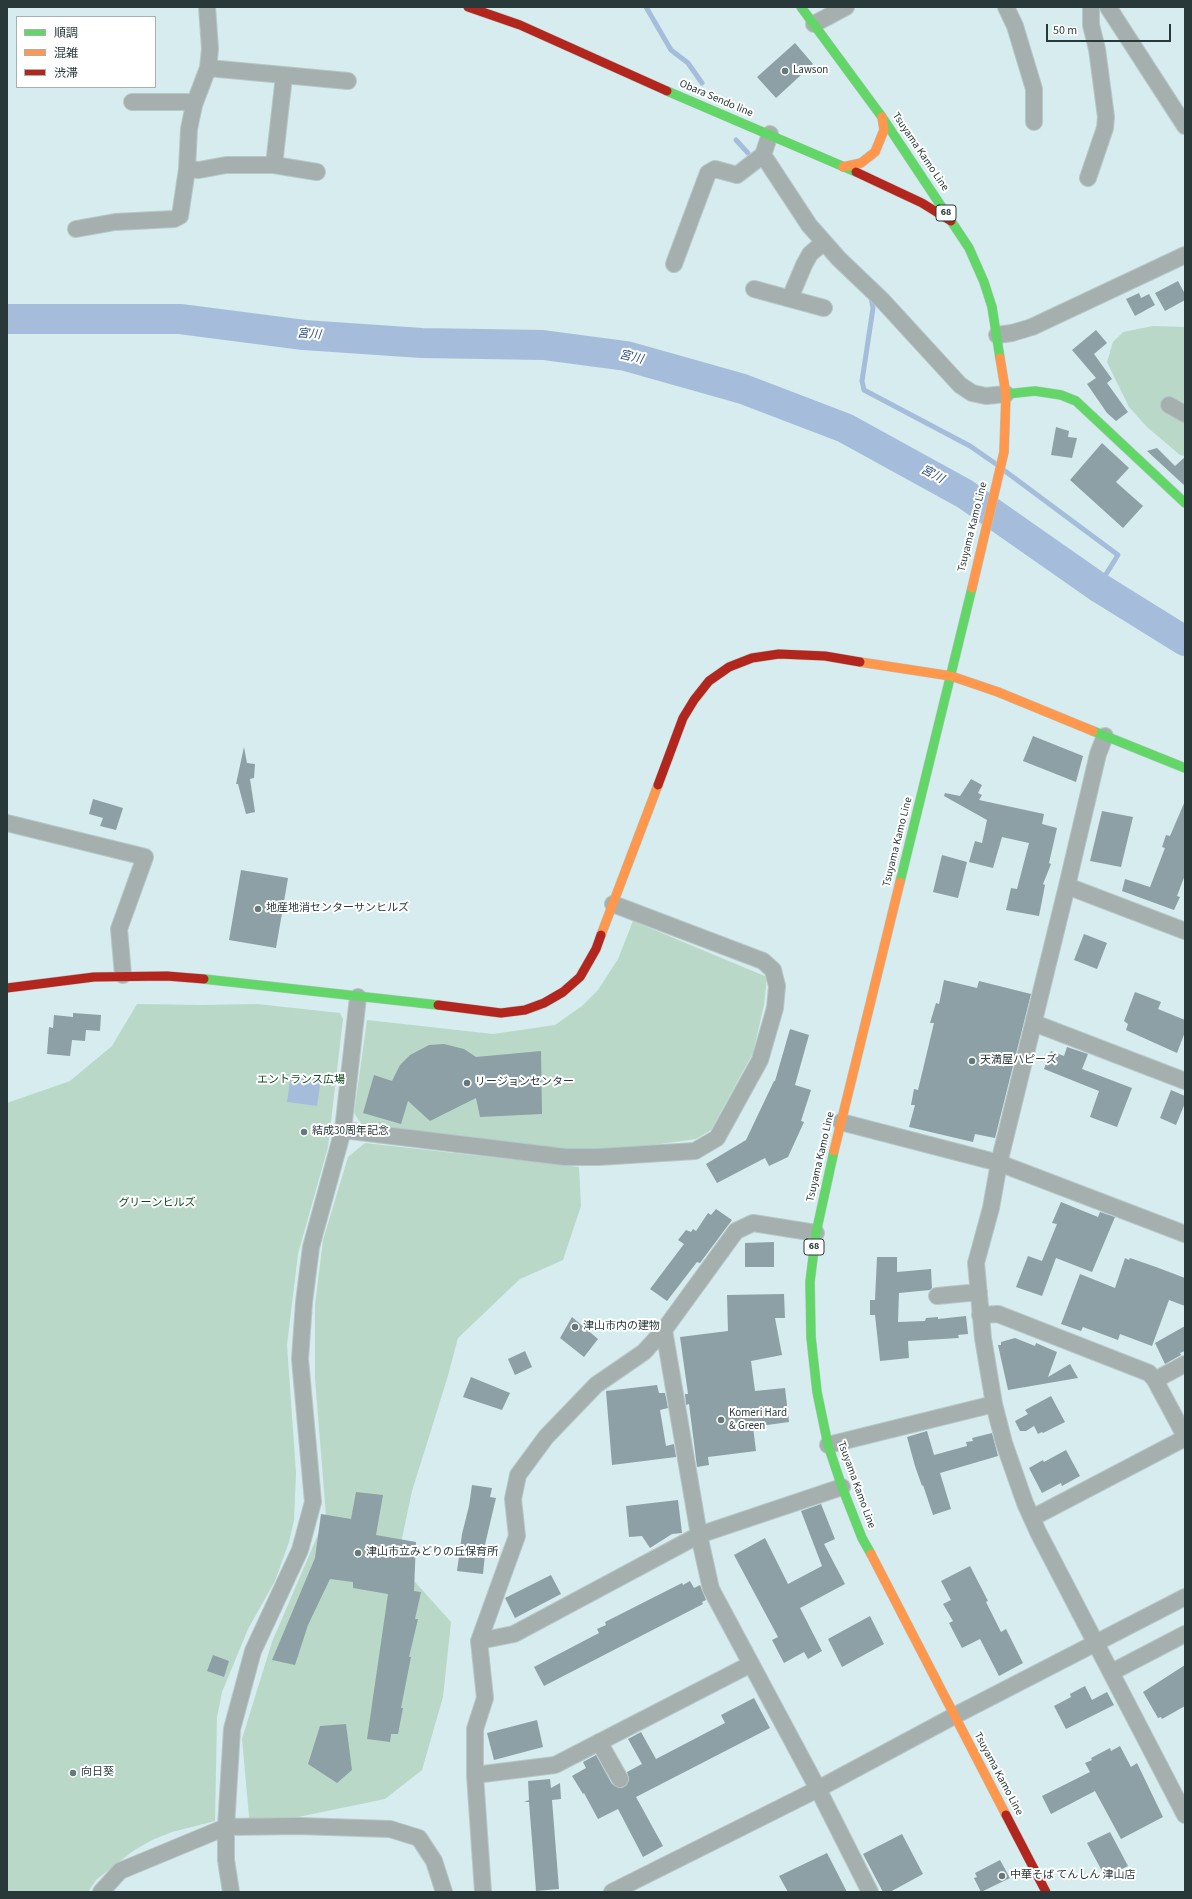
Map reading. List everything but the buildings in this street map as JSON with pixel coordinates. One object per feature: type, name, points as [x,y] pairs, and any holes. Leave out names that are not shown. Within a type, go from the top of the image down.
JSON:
[{"type":"main road","name":"Obara Sendo line","points":[[468,7],[520,25],[636,78],[770,134],[922,203],[951,221]]},
{"type":"main road","name":"Tsuyama Kamo Line","points":[[801,7],[882,117],[969,248],[984,282],[997,335],[1006,394],[1004,452],[951,676],[841,1122],[816,1233],[810,1282],[811,1337],[817,1392],[828,1445],[842,1487],[862,1538],[1046,1892]]},
{"type":"main road","points":[[843,167],[861,163],[875,152],[880,143],[884,130],[882,117]]},
{"type":"main road","points":[[1006,394],[1035,391],[1061,395],[1076,401],[1185,503]]},
{"type":"main road","points":[[7,988],[94,977],[123,975],[166,976],[242,982],[501,1013],[524,1010],[544,1003],[563,992],[580,978],[596,949],[682,718],[709,681],[729,668],[752,658],[779,654],[825,656],[951,676],[998,692],[1185,768]]},
{"type":"street","points":[[76,229],[115,222],[174,219],[180,216],[187,168],[189,128],[194,105],[208,68],[210,49],[207,7]]},
{"type":"street","points":[[814,24],[846,7]]},
{"type":"street","points":[[1006,7],[1015,26],[1034,89],[1034,122]]},
{"type":"street","points":[[1088,178],[1105,128],[1106,117],[1091,25],[1091,7]]},
{"type":"street","points":[[1108,7],[1185,126]]},
{"type":"street","points":[[208,68],[348,81]]},
{"type":"street","points":[[274,165],[284,76]]},
{"type":"street","points":[[132,102],[187,102],[194,105]]},
{"type":"street","points":[[674,264],[708,173],[715,169],[737,175],[763,155],[770,134]]},
{"type":"street","points":[[763,155],[792,201],[824,242],[882,300],[960,385],[972,393],[986,396],[1006,394]]},
{"type":"street","points":[[187,168],[199,170],[226,165],[274,165],[317,172]]},
{"type":"street","points":[[790,298],[810,254],[824,242]]},
{"type":"street","points":[[997,335],[1032,328],[1185,254]]},
{"type":"street","points":[[754,289],[824,308]]},
{"type":"street","points":[[1169,405],[1185,414]]},
{"type":"street","points":[[1105,736],[1098,754],[999,1164],[991,1208],[976,1263],[980,1315],[994,1404],[1004,1442],[1032,1518],[1112,1672],[1179,1789],[1185,1815]]},
{"type":"street","points":[[7,823],[145,857],[119,929],[123,975]]},
{"type":"street","points":[[1067,886],[1185,931]]},
{"type":"street","points":[[343,1130],[564,1157],[598,1157],[696,1150],[717,1138],[760,1060],[775,1008],[777,986],[773,970],[763,961],[613,904]]},
{"type":"street","points":[[231,1892],[226,1860],[226,1827],[232,1730],[253,1650],[300,1550],[313,1502],[300,1359],[304,1302],[311,1247],[343,1130],[358,997]]},
{"type":"street","points":[[1034,1023],[1185,1081]]},
{"type":"street","points":[[841,1122],[999,1164],[1185,1234]]},
{"type":"street","points":[[483,1892],[475,1774],[475,1729],[485,1698],[479,1640],[517,1536],[513,1499],[518,1475],[546,1437],[596,1385],[644,1352],[664,1330],[736,1231],[753,1223],[816,1233]]},
{"type":"street","points":[[937,1296],[979,1292]]},
{"type":"street","points":[[980,1315],[998,1314],[1149,1373],[1155,1380],[1185,1437],[1032,1518]]},
{"type":"street","points":[[664,1330],[699,1535],[711,1589],[818,1789],[870,1892]]},
{"type":"street","points":[[1155,1380],[1185,1364]]},
{"type":"street","points":[[828,1445],[994,1404]]},
{"type":"street","points":[[479,1640],[514,1634],[699,1535],[842,1487]]},
{"type":"street","points":[[612,1892],[818,1789],[954,1716],[1185,1597]]},
{"type":"street","points":[[1112,1672],[1185,1634]]},
{"type":"street","points":[[475,1774],[555,1765],[751,1664]]},
{"type":"street","points":[[599,1742],[620,1779]]},
{"type":"street","points":[[101,1892],[120,1871],[226,1827],[298,1826],[390,1829],[419,1838],[434,1861],[444,1892]]},
{"type":"green space","points":[[1153,326],[1185,327],[1185,456],[1180,455],[1147,427],[1129,407],[1107,362],[1113,342],[1123,332]]},
{"type":"green space","points":[[633,921],[767,977],[764,1005],[753,1053],[711,1130],[696,1139],[595,1153],[364,1128],[354,1113],[367,1020],[493,1034],[555,1025],[582,1006],[598,990],[618,959]]},
{"type":"green space","name":"グリーンヒルズ","points":[[137,1004],[257,1004],[340,1013],[343,1019],[328,1147],[298,1254],[287,1345],[296,1473],[294,1520],[289,1542],[275,1581],[248,1629],[222,1692],[217,1717],[215,1821],[172,1832],[152,1840],[133,1851],[96,1880],[88,1892],[7,1892],[7,1103],[70,1081],[112,1046]]},
{"type":"green space","points":[[365,1143],[579,1167],[581,1206],[563,1260],[520,1279],[458,1338],[447,1379],[412,1491],[397,1562],[451,1622],[443,1697],[422,1770],[385,1799],[250,1827],[242,1739],[272,1642],[326,1516],[315,1378],[315,1305],[323,1240],[348,1157]]},
{"type":"water","points":[[291,1074],[321,1078],[317,1106],[287,1102]]},
{"type":"waterway","points":[[646,7],[671,50],[688,63],[702,83]]},
{"type":"waterway","points":[[736,140],[748,153]]},
{"type":"waterway","points":[[871,297],[873,308],[862,381],[864,390],[970,446],[996,464]]},
{"type":"waterway","name":"宮川","points":[[7,319],[180,319],[304,335],[422,343],[543,345],[626,356],[743,389],[845,428],[965,494],[1098,587],[1185,641]]},
{"type":"waterway","points":[[1005,471],[1118,555],[1098,587]]},
{"type":"traffic: fast","points":[[801,7],[882,117],[969,248],[984,282],[992,307],[1000,358]]},
{"type":"traffic: fast","points":[[667,91],[856,172]]},
{"type":"traffic: fast","points":[[1006,394],[1035,391],[1061,395],[1076,401],[1185,503]]},
{"type":"traffic: fast","points":[[900,882],[972,588]]},
{"type":"traffic: fast","points":[[1093,731],[1185,768]]},
{"type":"traffic: fast","points":[[204,979],[438,1005]]},
{"type":"traffic: fast","points":[[834,1151],[816,1233],[810,1282],[811,1337],[817,1392],[828,1445],[842,1487],[862,1538],[871,1554]]},
{"type":"traffic: slow","points":[[843,167],[861,163],[875,152],[884,130],[882,117]]},
{"type":"traffic: slow","points":[[972,588],[1004,452],[1006,394],[1000,358]]},
{"type":"traffic: slow","points":[[860,662],[951,676],[998,692],[1093,731]]},
{"type":"traffic: slow","points":[[601,935],[658,785]]},
{"type":"traffic: slow","points":[[834,1151],[900,882]]},
{"type":"traffic: slow","points":[[871,1554],[1006,1815]]},
{"type":"traffic: jam","points":[[468,7],[520,25],[667,91]]},
{"type":"traffic: jam","points":[[856,172],[922,203],[951,221]]},
{"type":"traffic: jam","points":[[658,785],[683,718],[694,700],[709,681],[729,667],[752,658],[779,654],[825,656],[860,662]]},
{"type":"traffic: jam","points":[[438,1005],[501,1013],[525,1010],[544,1003],[563,992],[580,977],[596,949],[601,935]]},
{"type":"traffic: jam","points":[[7,988],[94,977],[167,976],[204,979]]},
{"type":"traffic: jam","points":[[1006,1815],[1046,1892]]},
{"type":"place","name":"Lawson","points":[[785,71]]},
{"type":"place","name":"地産地消センターサンヒルズ","points":[[258,909]]},
{"type":"place","name":"天満屋ハピーズ","points":[[972,1061]]},
{"type":"place","name":"リージョンセンター","points":[[467,1083]]},
{"type":"place","name":"結成30周年記念","points":[[304,1132]]},
{"type":"place","name":"津山市内の建物","points":[[575,1327]]},
{"type":"place","name":"Komeri Hard & Green","points":[[721,1420]]},
{"type":"place","name":"津山市立みどりの丘保育所","points":[[358,1553]]},
{"type":"place","name":"向日葵","points":[[73,1773]]},
{"type":"place","name":"中華そば てんしん 津山店","points":[[1002,1876]]},
{"type":"park label","name":"エントランス広場","points":[[301,1081]]}]
